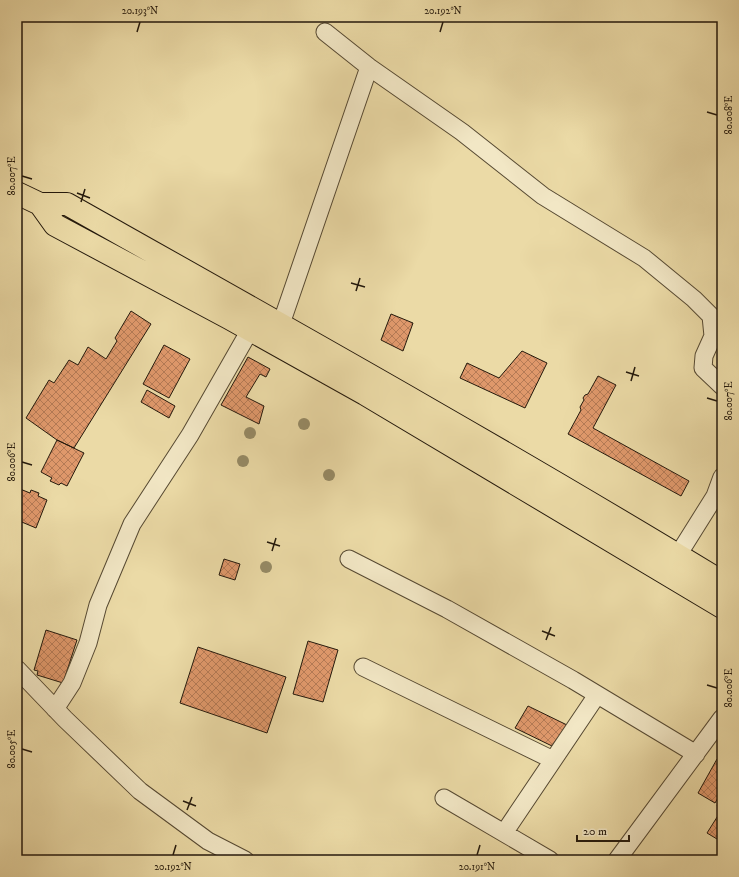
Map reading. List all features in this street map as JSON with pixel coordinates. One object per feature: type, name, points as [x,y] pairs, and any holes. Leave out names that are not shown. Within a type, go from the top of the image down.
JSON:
[{"type":"highway","points":[[17,193],[40,204],[67,204],[389,386],[722,582]]},
{"type":"highway","points":[[40,204],[56,225],[250,330],[371,398],[722,607]]},
{"type":"street","points":[[325,32],[369,67],[462,132],[543,196],[644,258],[694,300],[711,316],[713,336],[704,356],[703,368],[722,386]]},
{"type":"street","points":[[281,324],[369,67]]},
{"type":"street","points":[[55,709],[72,683],[88,643],[98,605],[132,524],[190,435],[250,330]]},
{"type":"street","points":[[678,555],[716,496],[722,477]]},
{"type":"street","points":[[349,558],[447,609],[573,680],[696,754]]},
{"type":"street","points":[[363,667],[553,760]]},
{"type":"street","points":[[17,669],[55,709],[140,791],[208,841],[245,860]]},
{"type":"street","points":[[504,833],[597,694]]},
{"type":"street","points":[[617,860],[722,718]]},
{"type":"street","points":[[444,798],[550,860]]},
{"type":"building","points":[[131,311],[151,324],[74,448],[57,440],[26,418],[49,380],[54,383],[69,360],[78,365],[88,347],[106,359],[117,341],[115,338]]},
{"type":"building","points":[[391,314],[413,323],[403,351],[381,340]]},
{"type":"building","points":[[164,345],[190,359],[169,398],[143,384]]},
{"type":"building","points":[[522,351],[547,363],[525,408],[460,378],[467,363],[499,378]]},
{"type":"building","points":[[248,357],[270,369],[266,377],[260,374],[246,397],[264,406],[259,424],[221,405]]},
{"type":"building","points":[[598,376],[616,385],[593,428],[689,481],[681,496],[568,434],[581,410],[580,407],[584,400],[583,398],[588,394]]},
{"type":"building","points":[[147,390],[175,406],[169,418],[141,402]]},
{"type":"building","points":[[57,440],[84,453],[67,486],[61,483],[59,485],[50,481],[52,478],[41,472]]},
{"type":"building","points":[[20,489],[30,493],[31,490],[39,493],[38,496],[47,500],[36,528],[17,520],[17,497]]},
{"type":"building","points":[[224,559],[240,564],[235,580],[219,575]]},
{"type":"building","points":[[46,630],[77,640],[63,683],[37,675],[38,671],[34,670]]},
{"type":"building","points":[[308,641],[338,650],[323,702],[293,694]]},
{"type":"building","points":[[198,647],[286,677],[267,733],[180,703]]},
{"type":"building","points":[[528,706],[567,725],[552,746],[515,728]]},
{"type":"building","points":[[717,759],[722,762],[722,791],[715,803],[698,793]]},
{"type":"building","points":[[722,798],[722,809],[717,806]]},
{"type":"building","points":[[719,814],[722,815],[722,842],[707,833]]}]
